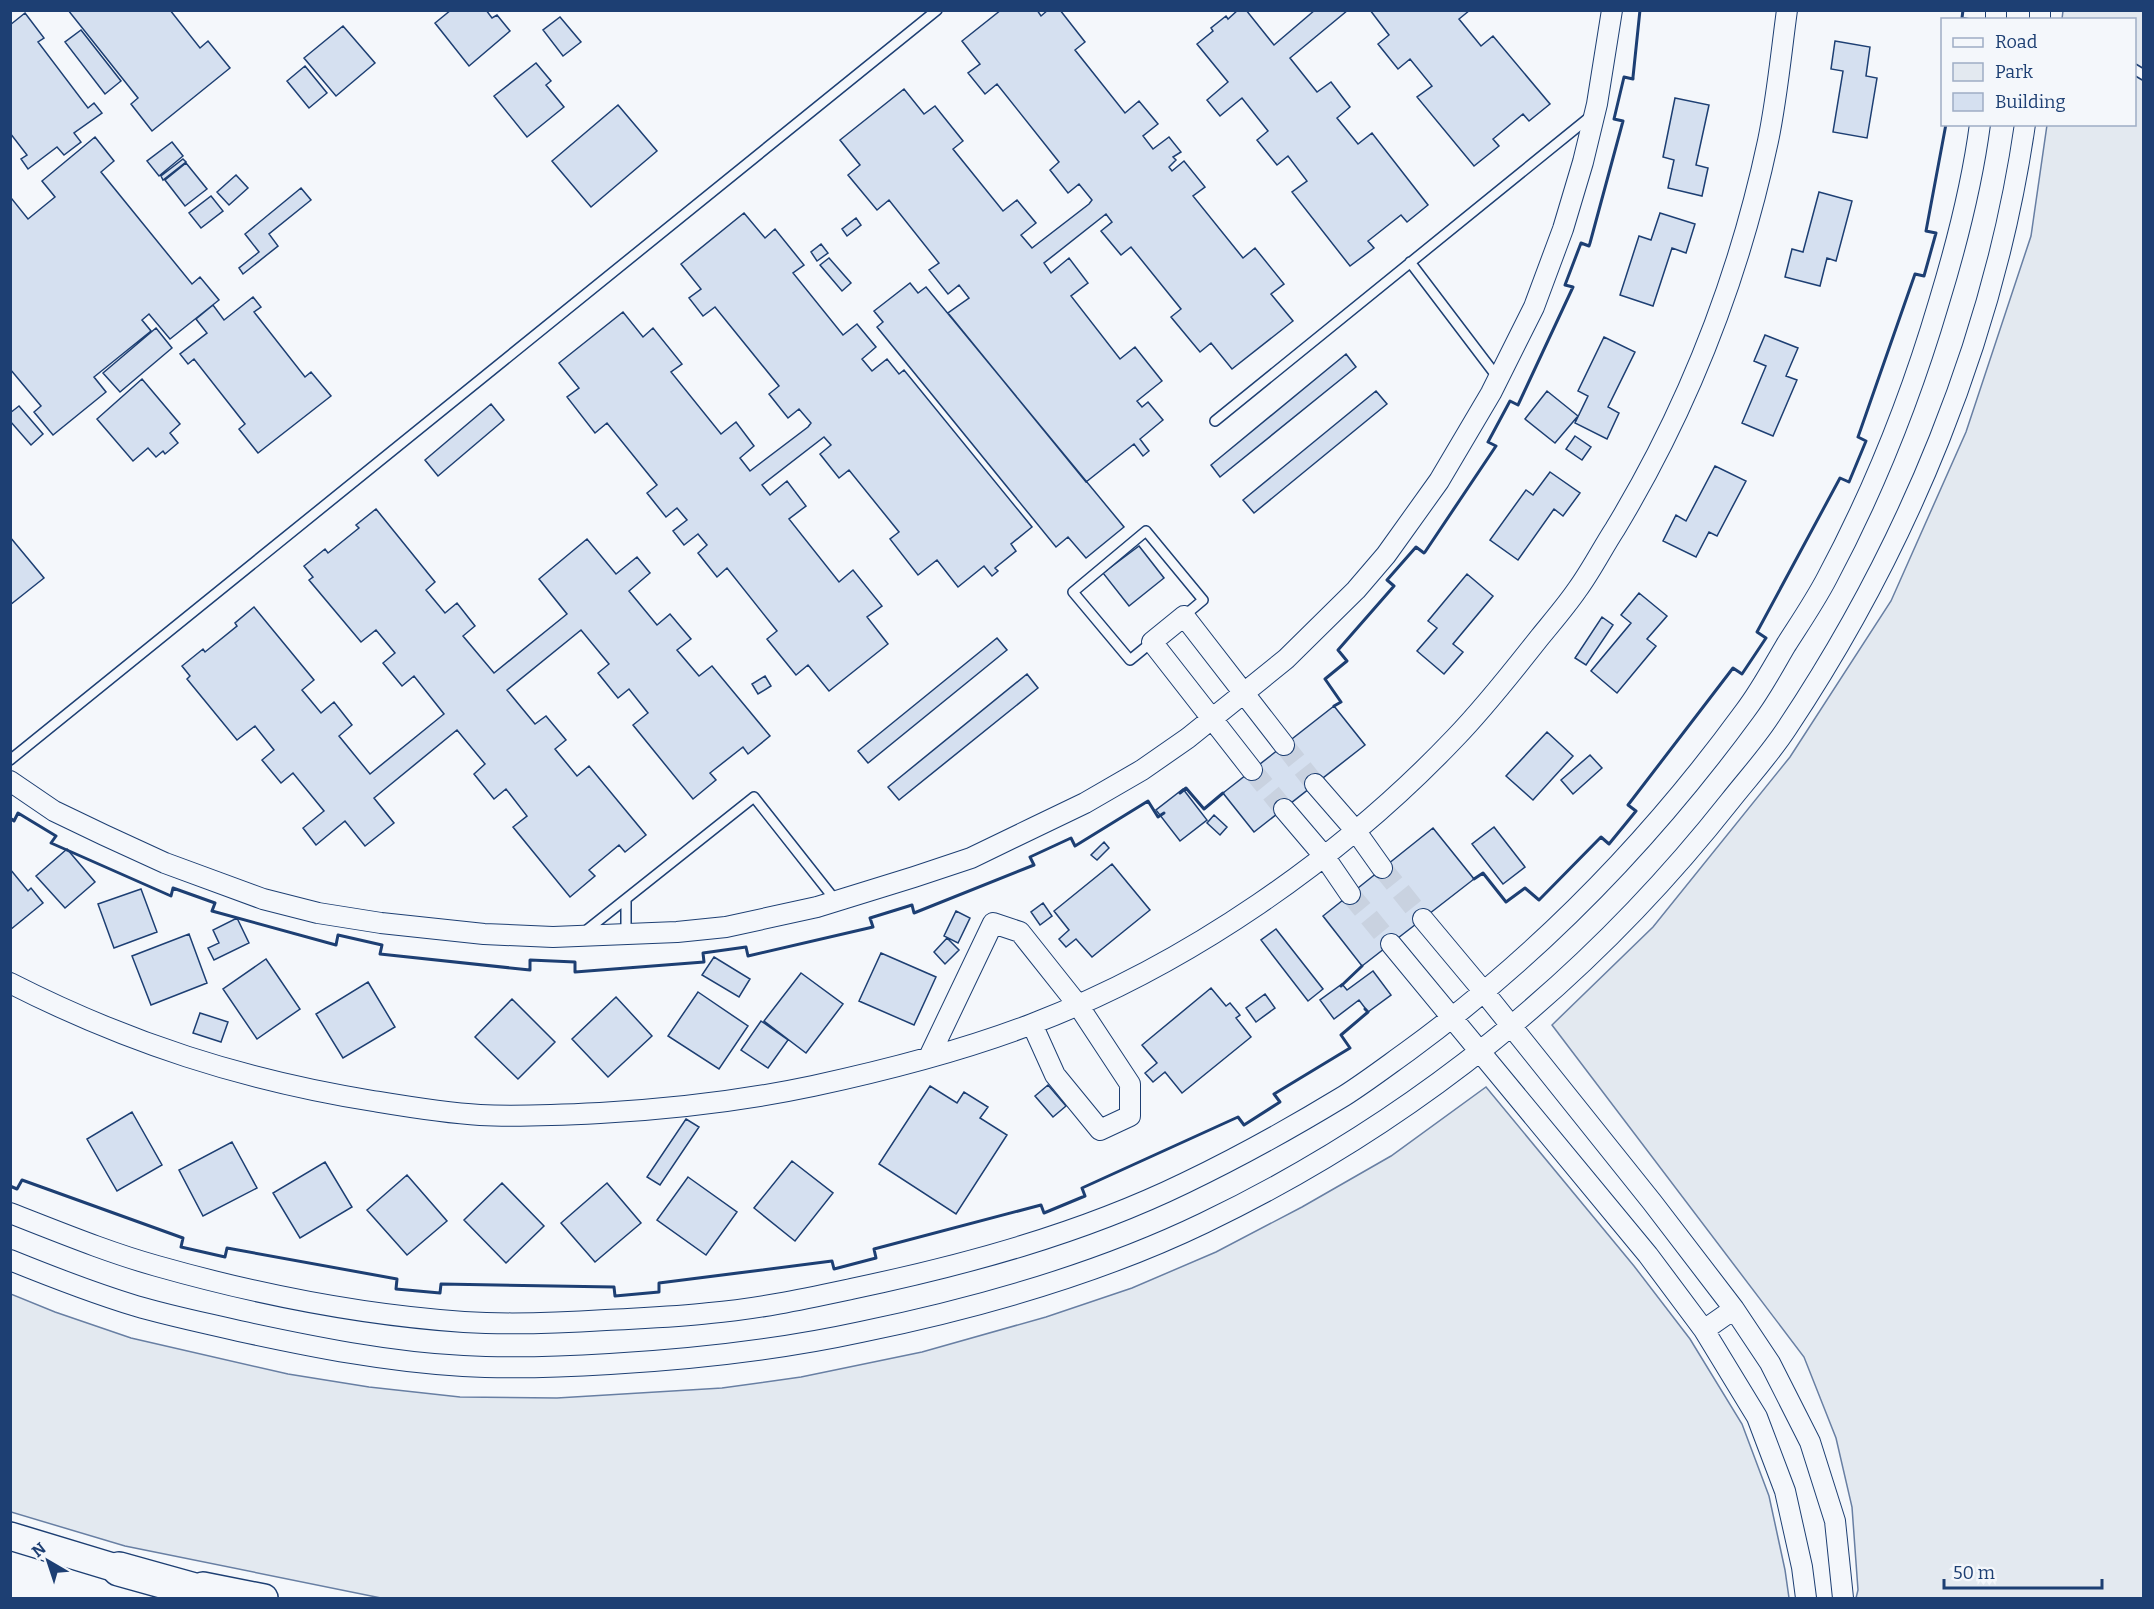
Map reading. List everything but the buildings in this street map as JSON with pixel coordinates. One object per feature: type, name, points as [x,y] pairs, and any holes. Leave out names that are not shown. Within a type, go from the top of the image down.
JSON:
[{"type":"highway","points":[[119,1569],[223,1599]]},
{"type":"main road","points":[[10,1536],[119,1569],[264,1599]]},
{"type":"street","points":[[10,781],[54,811],[105,836],[165,863],[263,899],[318,913],[434,930],[483,934],[553,937],[626,935],[726,927],[836,901],[971,858],[1085,803],[1142,770],[1213,718],[1286,659],[1356,590],[1386,555],[1439,481],[1498,378],[1534,307],[1583,162],[1595,113],[1612,10]]},
{"type":"street","points":[[10,983],[95,1023],[154,1047],[212,1066],[342,1096],[408,1107],[479,1115],[552,1116],[693,1107],[754,1098],[822,1084],[929,1057],[1032,1024],[1078,1005],[1167,960],[1237,919],[1324,856],[1386,804],[1452,741],[1513,672],[1578,589],[1643,482],[1691,384],[1728,285],[1769,138],[1787,10]]},
{"type":"street","points":[[10,1213],[153,1265],[292,1298],[380,1312],[465,1322],[556,1323],[714,1313],[789,1303],[904,1278],[1024,1245],[1106,1218],[1184,1184],[1312,1114],[1350,1093],[1453,1018],[1525,957],[1600,886],[1673,802],[1749,706],[1826,580],[1880,466],[1925,349],[1952,259],[1973,177],[1980,126]]},
{"type":"street","points":[[10,1260],[140,1307],[294,1343],[373,1356],[462,1366],[556,1367],[648,1362],[796,1346],[926,1318],[1037,1287],[1131,1254],[1202,1224],[1287,1180],[1374,1130],[1480,1052],[1554,990],[1631,916],[1707,830],[1785,732],[1865,601],[1921,484],[1967,363],[1994,271],[2016,185],[2025,126]]},
{"type":"street","points":[[1252,770],[1152,642],[1184,616],[1284,745]]},
{"type":"street","points":[[1315,784],[1355,831],[1382,868]]},
{"type":"street","points":[[1284,810],[1324,856],[1350,894]]},
{"type":"street","points":[[1423,919],[1512,1026],[1652,1202],[1734,1309],[1770,1363],[1810,1442],[1835,1521],[1843,1599]]},
{"type":"street","points":[[929,1057],[993,923],[1020,932],[1078,1005],[1130,1084],[1130,1116],[1100,1130],[1055,1075],[1032,1024]]},
{"type":"street","points":[[1391,944],[1648,1255],[1704,1330],[1761,1427],[1785,1491],[1802,1567],[1806,1599]]},
{"type":"street","points":[[1704,1330],[1734,1309]]},
{"type":"lane","points":[[10,760],[937,10]]},
{"type":"lane","points":[[1215,421],[1595,113]]},
{"type":"lane","points":[[1410,262],[1498,378]]},
{"type":"lane","points":[[1152,642],[1130,660],[1073,592],[1146,531],[1203,600],[1184,616]]},
{"type":"lane","points":[[579,936],[754,797],[836,901]]},
{"type":"lane","points":[[626,899],[626,935]]},
{"type":"green space","points":[[2063,11],[2143,11],[2143,1598],[1856,1598],[1858,1590],[1852,1507],[1836,1438],[1804,1357],[1552,1025],[1653,927],[1790,757],[1891,601],[1966,432],[2031,236],[2047,126],[2136,126],[2136,18],[2062,18]]},
{"type":"green space","points":[[1486,1087],[1634,1266],[1690,1339],[1742,1424],[1769,1496],[1789,1598],[381,1598],[125,1546],[11,1512],[11,1294],[131,1338],[288,1374],[369,1387],[460,1397],[557,1398],[722,1388],[801,1377],[922,1352],[1046,1317],[1132,1288],[1216,1252],[1302,1207],[1391,1156]]},
{"type":"tunnel","points":[[1284,745],[1315,784]]},
{"type":"tunnel","points":[[1252,770],[1284,809]]},
{"type":"tunnel","points":[[1382,868],[1423,919]]},
{"type":"tunnel","points":[[1350,894],[1391,944]]},
{"type":"wall","points":[[1334,706],[1341,702],[1325,679],[1347,661],[1338,650],[1394,586],[1387,580],[1416,547],[1425,552],[1496,446],[1488,442],[1510,401],[1518,405],[1573,287],[1565,285],[1581,243],[1589,246],[1623,121],[1614,119],[1624,77],[1633,79],[1640,10]]},
{"type":"wall","points":[[1962,18],[1963,10]]},
{"type":"wall","points":[[1474,879],[1483,873],[1506,902],[1525,888],[1539,900],[1601,837],[1609,844],[1636,811],[1628,805],[1733,668],[1742,674],[1766,638],[1757,632],[1840,478],[1849,482],[1866,441],[1858,437],[1915,274],[1924,276],[1936,233],[1926,231],[1946,126]]},
{"type":"wall","points":[[1180,793],[1186,788],[1204,809],[1223,793]]},
{"type":"wall","points":[[10,818],[14,821],[18,813],[56,836],[51,843],[171,896],[173,888],[215,903],[212,911],[336,945],[338,935],[382,945],[380,954],[530,970],[530,960],[575,962],[575,972],[704,962],[703,953],[746,947],[748,956],[873,927],[870,918],[912,905],[914,913],[1034,865],[1030,857],[1071,838],[1075,846],[1148,801],[1158,817],[1164,813]]},
{"type":"wall","points":[[1341,986],[1362,966]]},
{"type":"wall","points":[[10,1186],[17,1189],[22,1180],[183,1238],[181,1247],[225,1257],[227,1248],[397,1279],[396,1289],[440,1293],[441,1284],[614,1287],[615,1296],[659,1292],[659,1283],[832,1261],[834,1269],[876,1258],[874,1249],[1041,1205],[1044,1213],[1085,1196],[1082,1188],[1238,1117],[1244,1125],[1280,1102],[1274,1094],[1350,1048],[1341,1035],[1368,1012],[1365,1009]]}]
